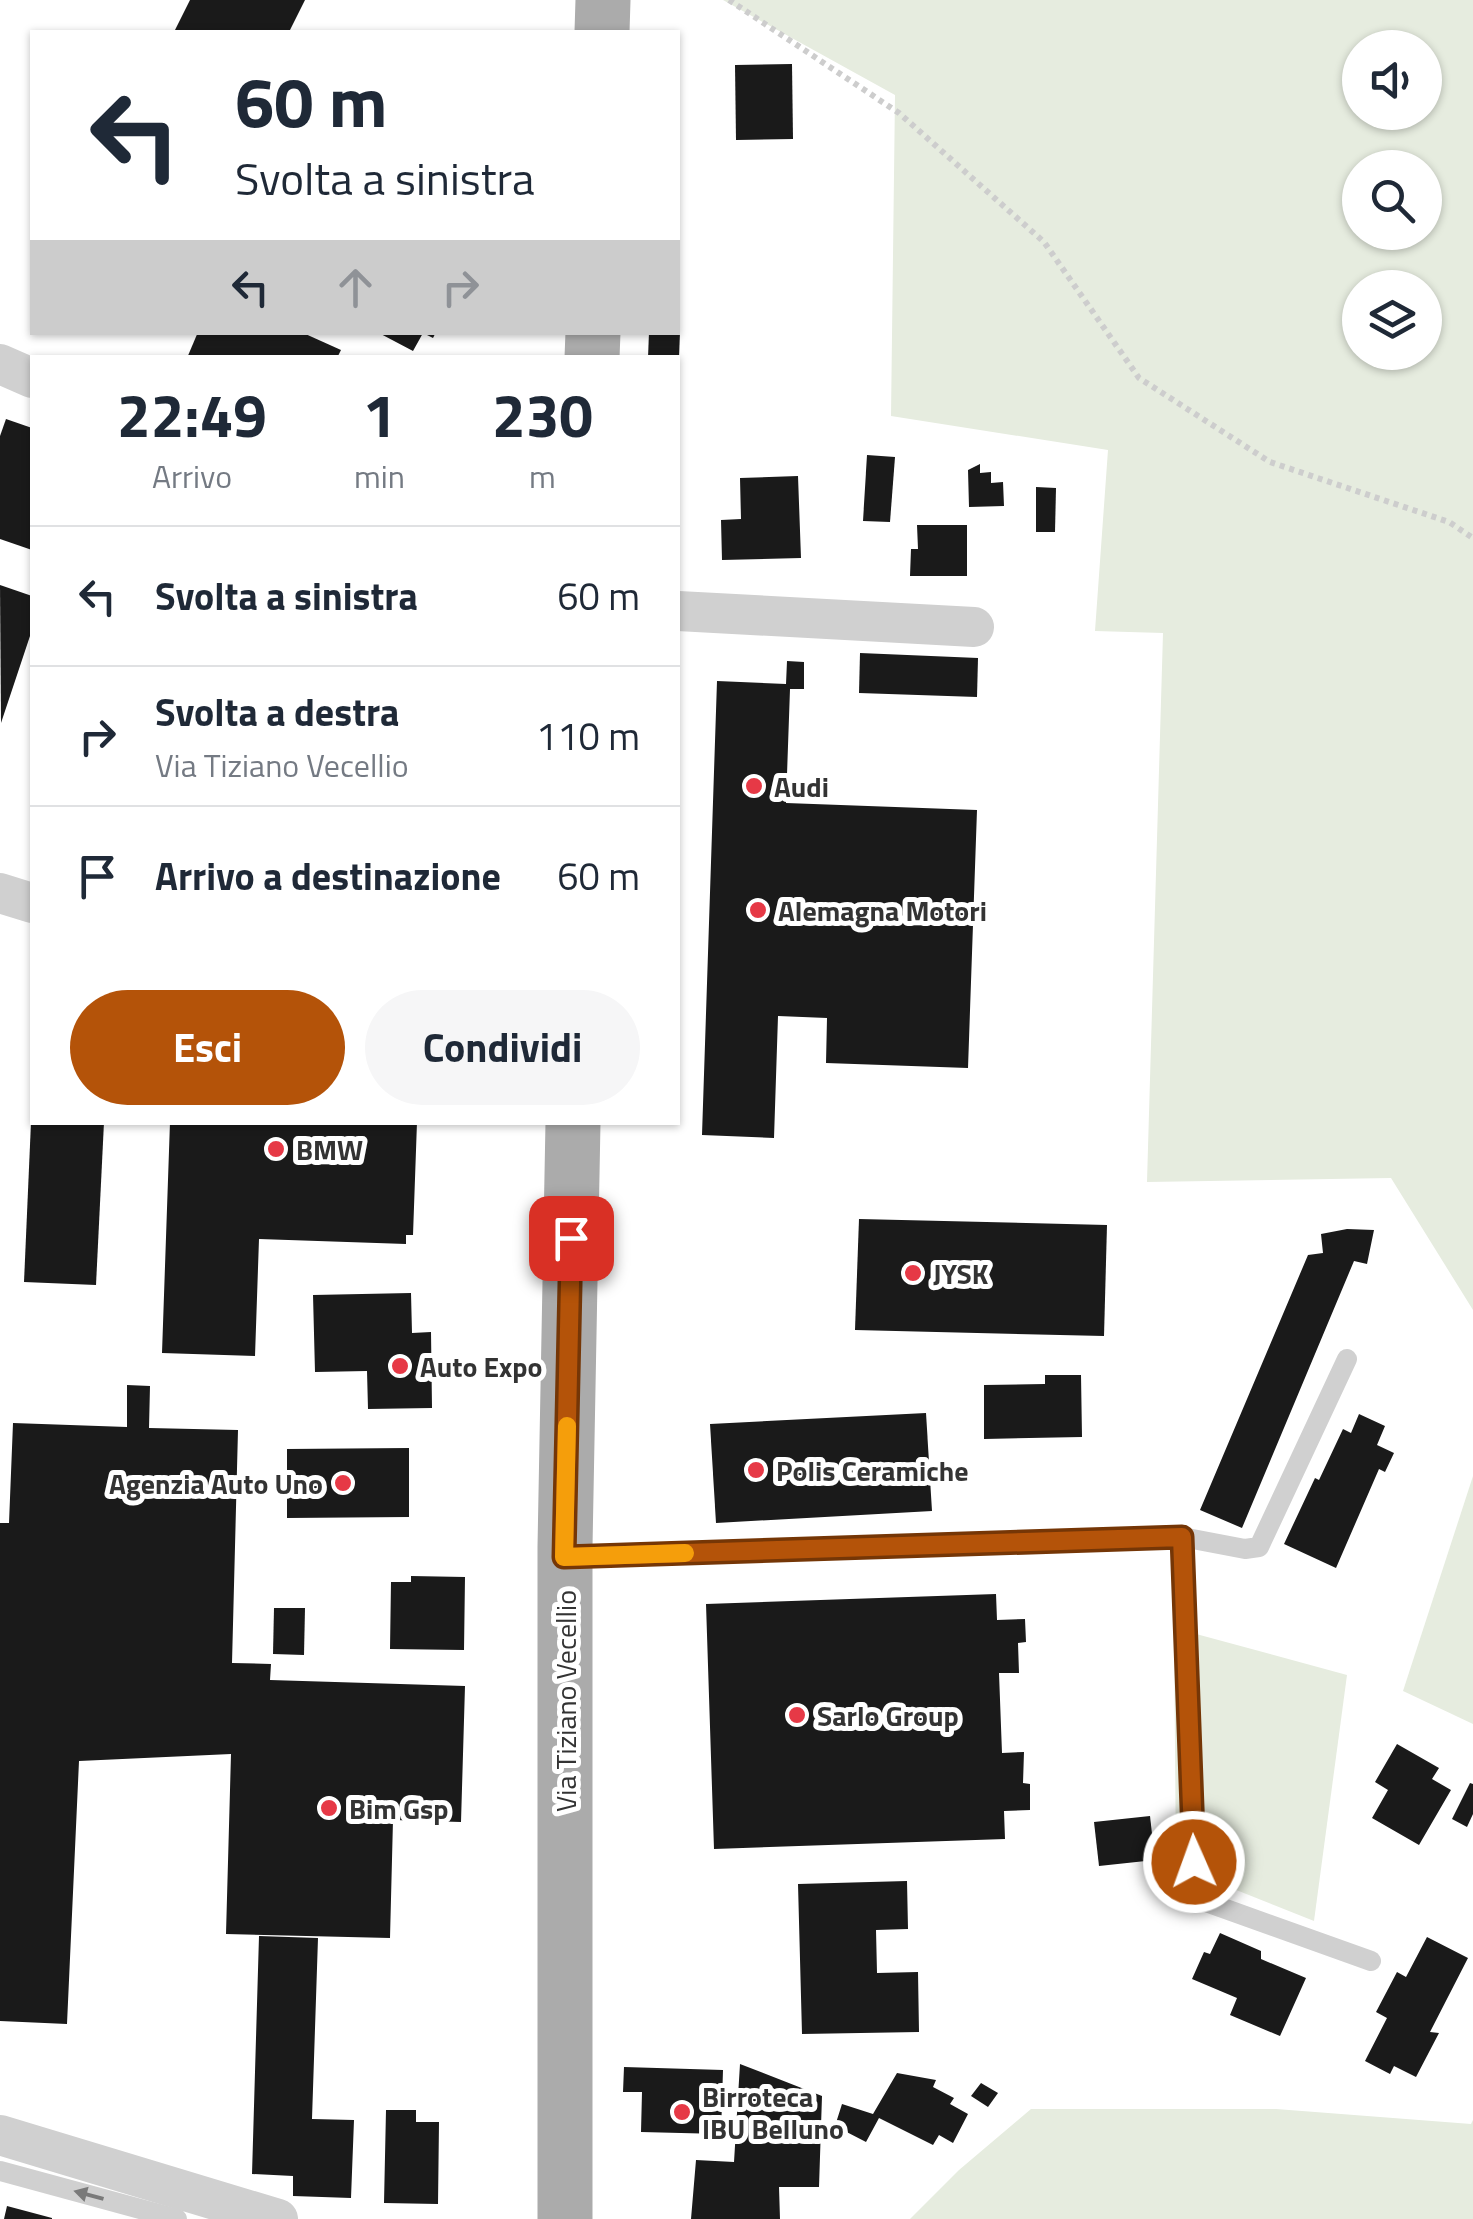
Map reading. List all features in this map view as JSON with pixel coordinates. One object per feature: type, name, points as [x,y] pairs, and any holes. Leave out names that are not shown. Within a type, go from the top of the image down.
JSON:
[{"type":"main road","points":[[602,30],[603,0]]},
{"type":"main road","name":"Via Tiziano Vecellio","points":[[565,2219],[564,1557],[573,1125]]},
{"type":"street","points":[[0,364],[30,377]]},
{"type":"street","points":[[680,611],[974,627]]},
{"type":"street","points":[[0,892],[30,902]]},
{"type":"street","points":[[0,2135],[278,2219]]},
{"type":"lane","points":[[564,1557],[1182,1537],[1245,1549],[1259,1547],[1347,1359]]},
{"type":"lane","points":[[1182,1537],[1195,1898],[1372,1961]]},
{"type":"lane","points":[[0,2171],[177,2219]]},
{"type":"path","points":[[728,0],[899,113],[1044,242],[1139,378],[1270,462],[1449,522],[1473,538]]},
{"type":"shaded area","points":[[723,0],[1473,0],[1473,1310],[1391,1178],[1147,1182],[1163,633],[1095,631],[1108,450],[891,416],[895,95]]},
{"type":"shaded area","points":[[1473,1476],[1473,1724],[1403,1691]]},
{"type":"shaded area","points":[[1174,1628],[1347,1675],[1314,1921],[1176,1866]]},
{"type":"shaded area","points":[[1031,2109],[1276,2109],[1471,2124],[1473,2120],[1473,2219],[910,2219],[959,2170]]},
{"type":"building","points":[[190,0],[305,0],[290,30],[175,30]]},
{"type":"building","points":[[792,64],[793,139],[736,140],[735,65]]},
{"type":"building","points":[[197,335],[308,335],[341,350],[338,355],[188,355]]},
{"type":"building","points":[[383,335],[422,335],[413,351]]},
{"type":"building","points":[[649,335],[680,335],[679,355],[648,355]]},
{"type":"building","points":[[6,419],[30,427],[30,549],[0,539],[0,436]]},
{"type":"building","points":[[867,455],[895,457],[890,522],[863,521]]},
{"type":"building","points":[[980,464],[980,473],[991,472],[991,483],[1003,482],[1004,506],[969,507],[968,470]]},
{"type":"building","points":[[798,476],[801,558],[722,560],[721,520],[741,519],[740,478]]},
{"type":"building","points":[[1036,487],[1056,488],[1055,532],[1036,532]]},
{"type":"building","points":[[917,525],[967,525],[967,576],[910,576],[911,549],[918,549]]},
{"type":"building","points":[[0,585],[30,595],[30,636],[1,723]]},
{"type":"building","points":[[860,653],[978,658],[977,697],[859,693]]},
{"type":"building","points":[[787,661],[804,662],[804,689],[790,689],[786,803],[977,810],[968,1068],[826,1063],[827,1018],[778,1016],[774,1138],[702,1135],[717,681],[786,684]]},
{"type":"building","points":[[31,1125],[104,1125],[96,1285],[24,1282]]},
{"type":"building","points":[[170,1125],[417,1125],[413,1235],[406,1235],[406,1244],[259,1239],[255,1356],[162,1353]]},
{"type":"building","points":[[859,1219],[1107,1225],[1104,1336],[855,1330]]},
{"type":"building","points":[[1347,1229],[1374,1230],[1367,1264],[1354,1261],[1242,1528],[1200,1510],[1308,1255],[1323,1253],[1321,1234]]},
{"type":"building","points":[[411,1293],[412,1333],[431,1332],[432,1408],[368,1409],[367,1371],[315,1372],[313,1295]]},
{"type":"building","points":[[1045,1375],[1081,1375],[1082,1437],[984,1439],[984,1385],[1045,1384]]},
{"type":"building","points":[[127,1385],[150,1386],[149,1428],[238,1430],[232,1663],[271,1664],[270,1680],[465,1686],[461,1822],[393,1820],[390,1938],[226,1934],[231,1754],[79,1761],[67,2024],[0,2021],[0,1523],[9,1523],[13,1423],[127,1427]]},
{"type":"building","points":[[926,1413],[932,1511],[716,1523],[710,1424]]},
{"type":"building","points":[[1359,1414],[1385,1426],[1377,1445],[1394,1453],[1385,1472],[1379,1469],[1336,1568],[1284,1544],[1343,1429],[1351,1433]]},
{"type":"building","points":[[409,1448],[409,1517],[287,1518],[287,1449]]},
{"type":"building","points":[[411,1576],[465,1577],[464,1650],[390,1649],[391,1582],[411,1582]]},
{"type":"building","points":[[996,1594],[997,1620],[1025,1619],[1026,1642],[1018,1643],[1019,1673],[999,1673],[1002,1753],[1024,1752],[1023,1783],[1030,1784],[1030,1810],[1004,1811],[1005,1839],[714,1849],[706,1604]]},
{"type":"building","points":[[274,1608],[305,1608],[304,1655],[273,1654]]},
{"type":"building","points":[[1397,1744],[1439,1768],[1432,1779],[1451,1790],[1419,1845],[1372,1818],[1388,1790],[1375,1782]]},
{"type":"building","points":[[1470,1783],[1473,1814],[1467,1827],[1452,1819]]},
{"type":"building","points":[[1150,1816],[1155,1860],[1099,1866],[1094,1822]]},
{"type":"building","points":[[907,1881],[908,1929],[876,1930],[877,1973],[918,1972],[919,2032],[802,2034],[798,1884]]},
{"type":"building","points":[[1220,1933],[1261,1951],[1261,1959],[1306,1978],[1280,2036],[1230,2015],[1237,1998],[1192,1979],[1204,1952],[1210,1954]]},
{"type":"building","points":[[259,1936],[318,1938],[312,2119],[354,2120],[351,2198],[293,2196],[293,2176],[252,2174]]},
{"type":"building","points":[[1427,1937],[1468,1958],[1430,2032],[1439,2033],[1416,2077],[1394,2066],[1390,2074],[1365,2061],[1387,2018],[1376,2012],[1397,1972],[1406,1977]]},
{"type":"building","points":[[740,2064],[822,2096],[819,2187],[779,2187],[780,2219],[691,2219],[696,2160],[734,2162]]},
{"type":"building","name":"Birroteca IBU Belluno","points":[[624,2067],[723,2070],[721,2134],[641,2132],[642,2092],[623,2092]]},
{"type":"building","points":[[897,2073],[936,2080],[933,2087],[954,2098],[950,2104],[968,2114],[953,2143],[939,2135],[933,2145],[879,2118],[866,2142],[835,2126],[842,2104],[873,2114]]},
{"type":"building","points":[[981,2083],[998,2093],[988,2107],[971,2096]]},
{"type":"building","points":[[386,2110],[416,2110],[416,2122],[439,2122],[438,2204],[384,2203]]},
{"type":"building","points":[[7,2206],[52,2218],[52,2219],[4,2219]]},
{"type":"slow traffic","points":[[567,1426],[564,1557],[685,1553]]},
{"type":"place","name":"Audi","points":[[754,786]]},
{"type":"place","name":"Alemagna Motori","points":[[758,910]]},
{"type":"place","name":"BMW","points":[[276,1149]]},
{"type":"place","name":"JYSK","points":[[913,1273]]},
{"type":"place","name":"Auto Expo","points":[[400,1366]]},
{"type":"place","name":"Polis Ceramiche","points":[[756,1470]]},
{"type":"place","name":"Agenzia Auto Uno","points":[[343,1483]]},
{"type":"place","name":"Sarlo Group","points":[[797,1715]]},
{"type":"place","name":"Bim Gsp","points":[[329,1808]]},
{"type":"place","name":"Birroteca IBU Belluno","points":[[682,2112]]},
{"type":"route","points":[[571,1238],[564,1557],[1182,1537],[1194,1862]]}]
